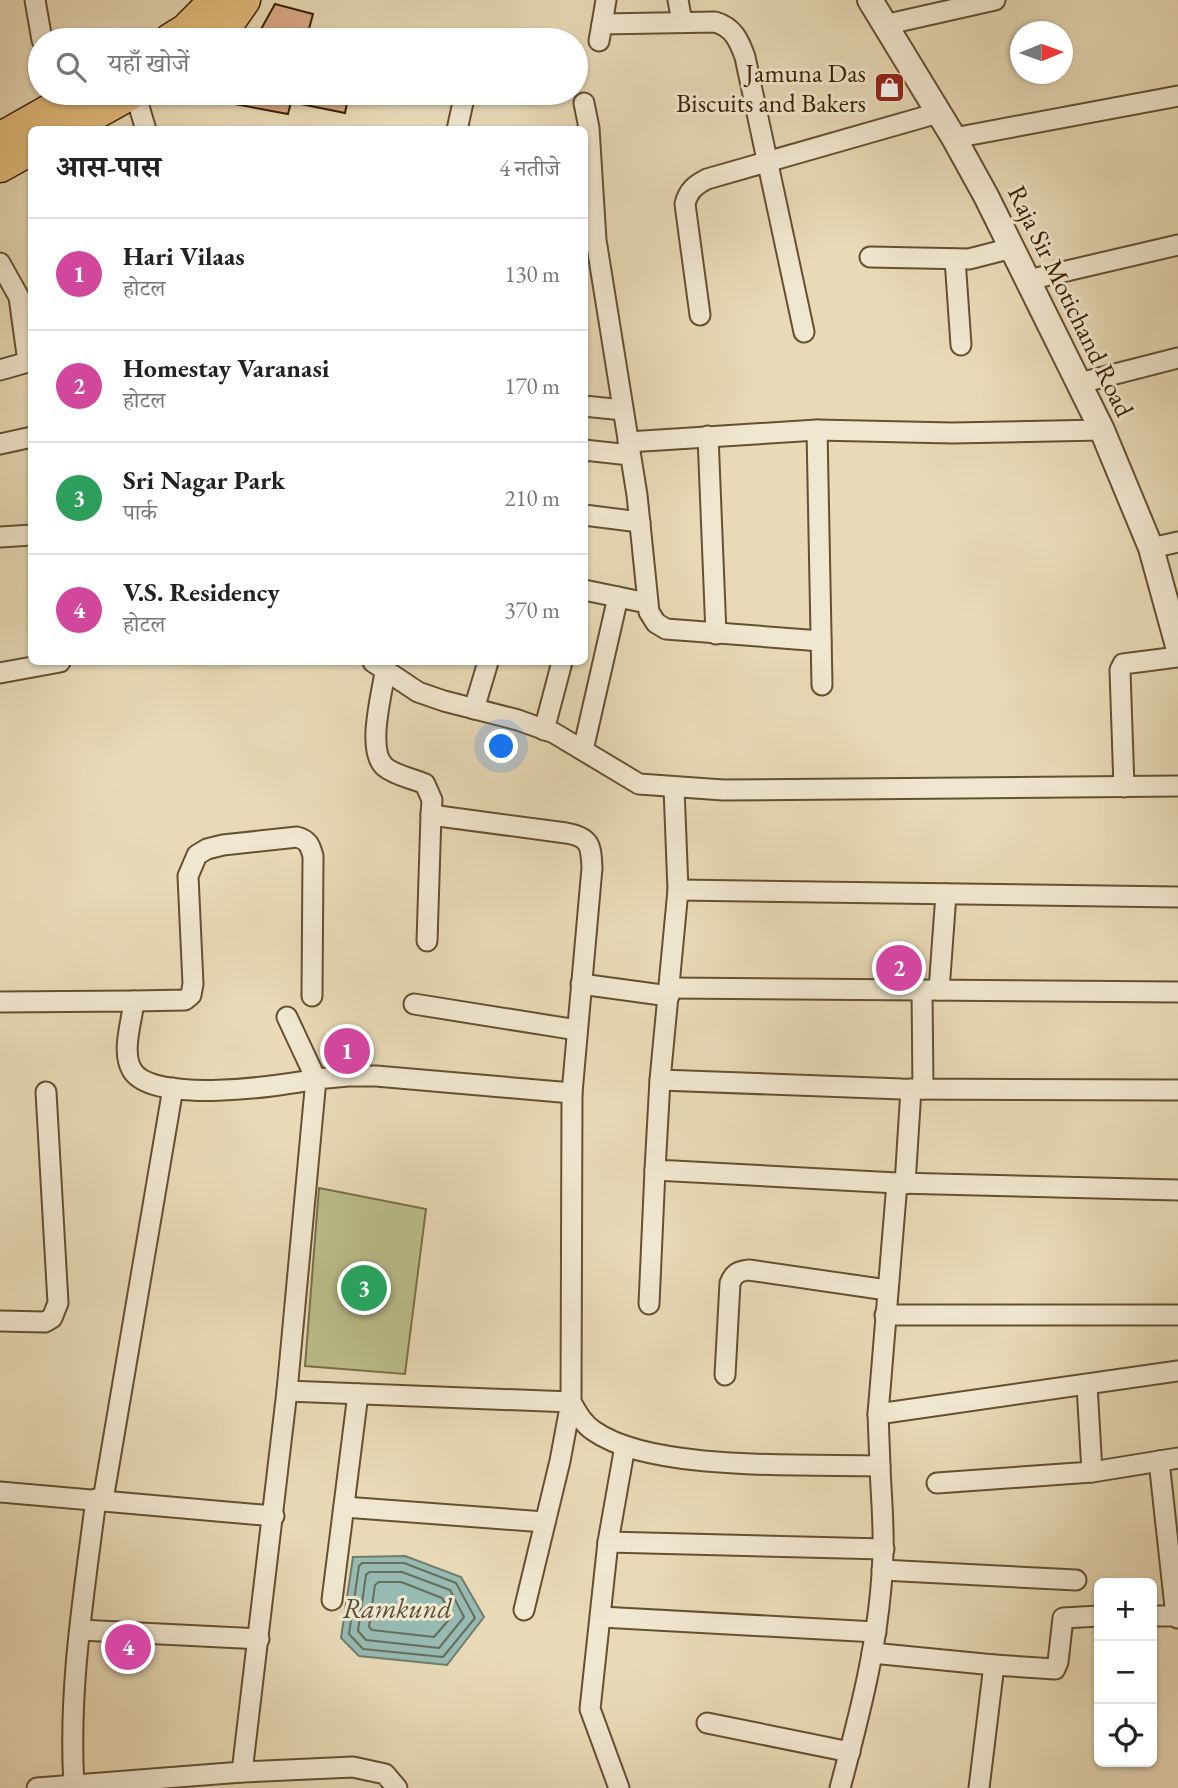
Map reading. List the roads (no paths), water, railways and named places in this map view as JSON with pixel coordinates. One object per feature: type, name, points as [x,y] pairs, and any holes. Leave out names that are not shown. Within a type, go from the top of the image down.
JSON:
[{"type":"main road","points":[[188,28],[216,0]]},
{"type":"main road","points":[[223,28],[244,0]]},
{"type":"main road","points":[[0,139],[64,105]]},
{"type":"main road","points":[[0,166],[28,151]]},
{"type":"street","points":[[35,0],[40,28]]},
{"type":"street","points":[[606,0],[601,32],[682,22],[715,22],[726,25],[734,33],[744,57],[804,332]]},
{"type":"street","points":[[678,0],[682,22]]},
{"type":"street","name":"Raja Sir Motichand Road","points":[[870,0],[954,138],[1080,383],[1151,548],[1178,646]]},
{"type":"street","points":[[884,25],[995,0]]},
{"type":"street","points":[[954,138],[1178,96]]},
{"type":"street","points":[[137,105],[145,126]]},
{"type":"street","points":[[458,126],[462,105]]},
{"type":"street","points":[[584,105],[589,128],[596,240],[640,522],[649,612],[656,623],[666,629],[716,635],[821,640]]},
{"type":"street","points":[[701,314],[687,223],[687,196],[697,184],[938,113]]},
{"type":"street","points":[[1028,280],[1178,246]]},
{"type":"street","points":[[870,257],[969,259],[1012,248]]},
{"type":"street","points":[[955,259],[961,345]]},
{"type":"street","points":[[0,263],[19,297],[28,362],[0,370]]},
{"type":"street","points":[[1080,383],[1178,358]]},
{"type":"street","points":[[588,406],[623,410]]},
{"type":"street","points":[[817,430],[822,685]]},
{"type":"street","points":[[588,450],[629,449],[708,436],[817,430],[952,433],[1102,430]]},
{"type":"street","points":[[708,436],[716,635]]},
{"type":"street","points":[[0,444],[28,438]]},
{"type":"street","points":[[588,516],[640,522]]},
{"type":"street","points":[[0,537],[28,535]]},
{"type":"street","points":[[1151,548],[1178,542]]},
{"type":"street","points":[[588,591],[648,603]]},
{"type":"street","points":[[583,750],[618,597]]},
{"type":"street","points":[[1124,787],[1120,670],[1123,664],[1131,662],[1178,657]]},
{"type":"street","points":[[0,673],[44,665]]},
{"type":"street","points":[[474,709],[487,665]]},
{"type":"street","points":[[544,730],[561,665]]},
{"type":"street","points":[[379,666],[418,692],[544,730],[583,750],[639,785],[736,790],[1178,786]]},
{"type":"street","points":[[379,666],[376,736],[378,758],[388,769],[425,784],[432,800],[427,941]]},
{"type":"street","points":[[649,1304],[660,1080],[678,890],[674,788]]},
{"type":"street","points":[[432,815],[581,835],[588,841],[592,868],[572,1093],[571,1402],[524,1610]]},
{"type":"street","points":[[0,1002],[185,1000],[191,995],[193,984],[188,876],[197,855],[223,845],[297,837],[305,839],[311,846],[313,856],[312,996]]},
{"type":"street","points":[[678,890],[1178,897]]},
{"type":"street","points":[[840,1788],[865,1693],[876,1632],[884,1549],[878,1415],[887,1290],[946,894]]},
{"type":"street","points":[[581,984],[670,992],[1178,992]]},
{"type":"street","points":[[134,1001],[128,1062],[133,1073],[141,1080],[173,1088],[247,1090],[316,1079],[376,1076],[572,1093]]},
{"type":"street","points":[[414,1004],[577,1030]]},
{"type":"street","points":[[242,1772],[274,1516],[316,1079],[287,1017]]},
{"type":"street","points":[[660,1080],[917,1089],[1178,1090]]},
{"type":"street","points":[[74,1785],[73,1708],[80,1630],[99,1499],[173,1088]]},
{"type":"street","points":[[0,1321],[45,1322],[52,1318],[58,1303],[46,1092]]},
{"type":"street","points":[[655,1170],[901,1184],[1178,1190]]},
{"type":"street","points":[[725,1375],[730,1283],[733,1275],[740,1271],[749,1270],[887,1290]]},
{"type":"street","points":[[885,1315],[1178,1315]]},
{"type":"street","points":[[878,1415],[1178,1371]]},
{"type":"street","points":[[1087,1385],[1092,1472]]},
{"type":"street","points":[[287,1391],[571,1402]]},
{"type":"street","points":[[332,1600],[358,1394]]},
{"type":"street","points":[[571,1402],[583,1423],[596,1433],[625,1446],[657,1455],[698,1460],[880,1466]]},
{"type":"street","points":[[619,1788],[590,1710],[608,1542],[625,1446]]},
{"type":"street","points":[[937,1483],[1092,1472],[1168,1459],[1177,1617],[1157,1616]]},
{"type":"street","points":[[0,1492],[274,1516]]},
{"type":"street","points":[[344,1507],[545,1522]]},
{"type":"street","points":[[608,1542],[884,1549]]},
{"type":"street","points":[[883,1570],[1076,1580]]},
{"type":"street","points":[[872,1653],[1055,1668],[1063,1618],[1094,1616]]},
{"type":"street","points":[[601,1617],[876,1632]]},
{"type":"street","points":[[80,1630],[259,1639]]},
{"type":"street","points":[[979,1788],[994,1665]]},
{"type":"street","points":[[707,1723],[850,1752]]},
{"type":"street","points":[[37,1788],[242,1772],[353,1767],[385,1774],[397,1788]]},
{"type":"water","name":"Ramkund","points":[[405,1556],[461,1577],[484,1617],[447,1665],[359,1656],[341,1638],[353,1557]]},
{"type":"place","name":"Jamuna Das Biscuits and Bakers","points":[[889,88]]},
{"type":"place","name":"Homestay Varanasi","points":[[899,968]]},
{"type":"place","name":"Hari Vilaas","points":[[347,1051]]},
{"type":"place","name":"Sri Nagar Park","points":[[364,1288]]},
{"type":"place","name":"V.S. Residency","points":[[128,1647]]}]
